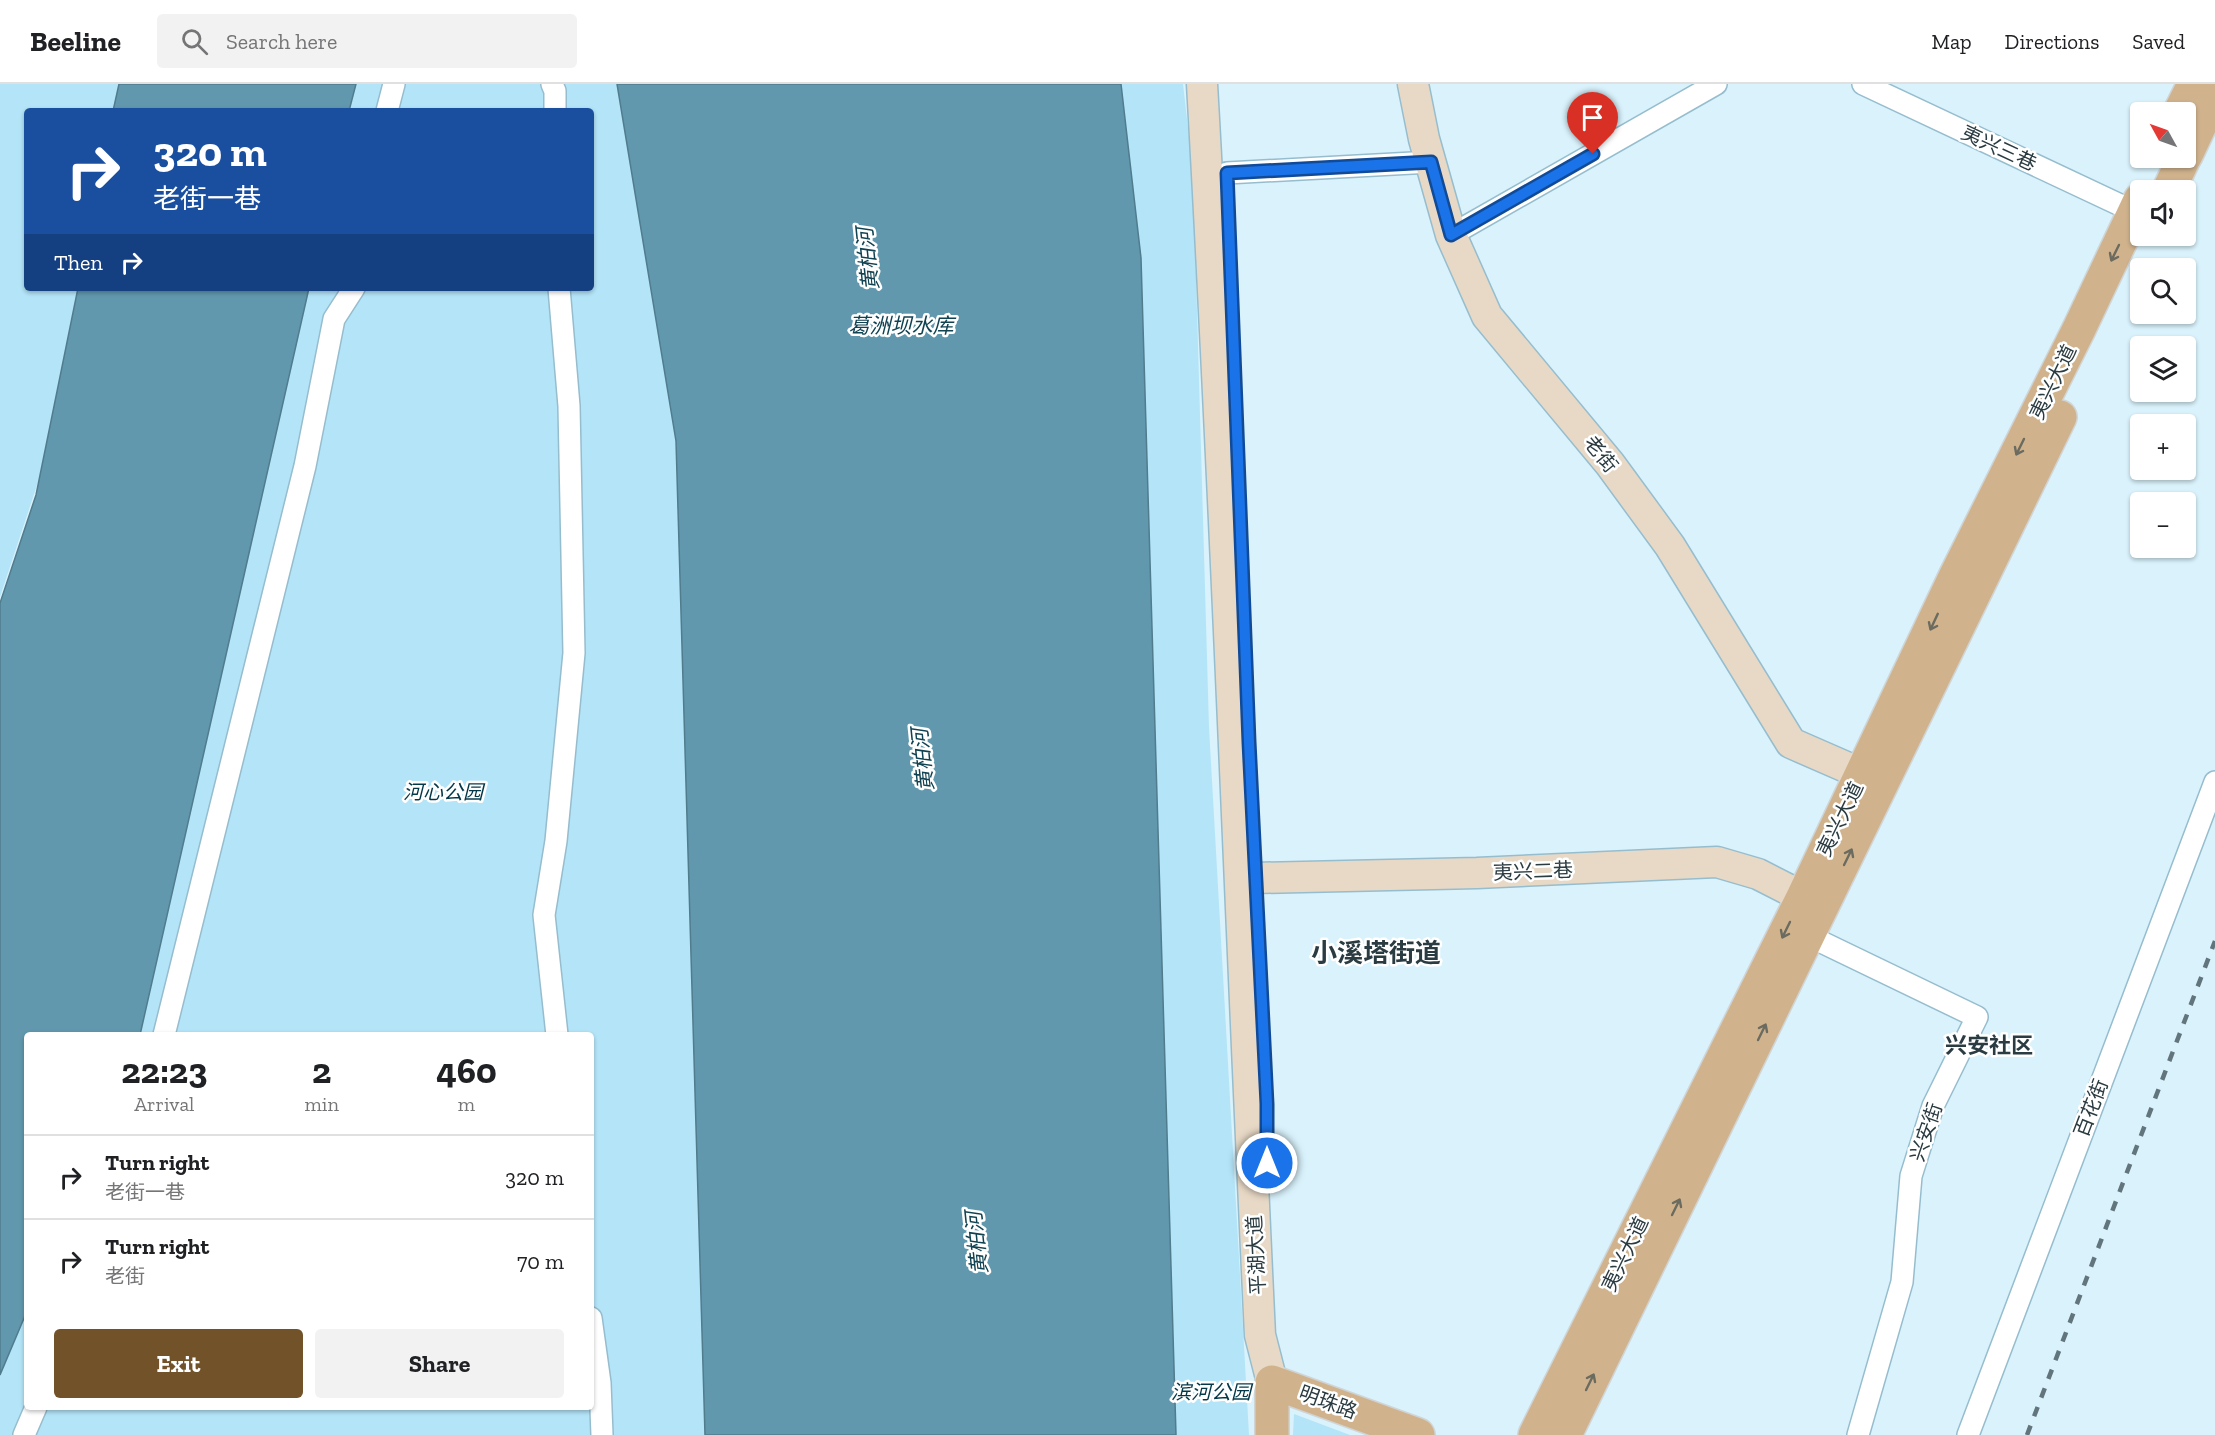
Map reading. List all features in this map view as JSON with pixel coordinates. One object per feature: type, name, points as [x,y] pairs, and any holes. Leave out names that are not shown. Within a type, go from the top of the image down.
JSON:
[{"type":"main road","name":"平湖大道","points":[[1202,84],[1212,255],[1260,1335],[1272,1382]]},
{"type":"main road","name":"平湖大道","points":[[1223,84],[1255,878],[1267,1104],[1272,1435]]},
{"type":"main road","name":"老街","points":[[1413,84],[1451,235],[1487,316],[1610,464],[1670,546],[1791,743],[1862,774]]},
{"type":"main road","points":[[2185,102],[2193,84]]},
{"type":"main road","points":[[2196,133],[2215,93]]},
{"type":"main road","name":"夷兴大道","points":[[1535,1435],[1803,897],[1955,577],[2130,233]]},
{"type":"main road","name":"夷兴大道","points":[[1565,1435],[1809,936],[2130,235]]},
{"type":"main road","name":"夷兴二巷","points":[[1255,878],[1477,873],[1718,862],[1758,874],[1803,897]]},
{"type":"main road","name":"明珠路","points":[[1272,1382],[1418,1435]]},
{"type":"street","points":[[388,108],[394,84]]},
{"type":"street","points":[[552,84],[555,91],[555,108]]},
{"type":"street","points":[[1451,235],[1716,84]]},
{"type":"street","name":"夷兴三巷","points":[[1863,84],[2130,204]]},
{"type":"street","points":[[1227,173],[1431,162]]},
{"type":"street","points":[[165,1032],[305,466],[334,319],[352,291]]},
{"type":"street","points":[[556,1032],[544,915],[556,842],[574,653],[568,406],[559,291]]},
{"type":"street","name":"百花街","points":[[1968,1435],[2215,782]]},
{"type":"street","name":"兴安街","points":[[1809,936],[1977,1017],[1933,1106],[1911,1176],[1902,1282],[1858,1435]]},
{"type":"street","points":[[594,1340],[600,1383],[602,1435]]},
{"type":"street","points":[[24,1435],[35,1410]]},
{"type":"green space","points":[[0,84],[119,84],[114,108],[24,108],[24,291],[77,291],[39,479],[0,597]]},
{"type":"green space","name":"河心公园","points":[[356,84],[617,84],[676,441],[705,1435],[0,1435],[0,1375],[24,1318],[24,1410],[594,1410],[594,1032],[141,1032],[308,291],[594,291],[594,108],[350,108]]},
{"type":"green space","name":"滨河公园","points":[[1121,84],[1183,84],[1193,172],[1209,728],[1249,1435],[1176,1435],[1141,258]]},
{"type":"green space","points":[[1294,1414],[1350,1435],[1293,1435]]},
{"type":"water","points":[[119,84],[356,84],[350,108],[114,108]]},
{"type":"water","name":"葛洲坝水库","points":[[617,84],[1121,84],[1141,258],[1176,1435],[705,1435],[676,441]]},
{"type":"water","points":[[77,291],[308,291],[141,1032],[24,1032],[24,1318],[0,1375],[0,603],[36,495]]},
{"type":"railway","points":[[2027,1435],[2215,941]]},
{"type":"district","name":"小溪塔街道","points":[[1376,953]]},
{"type":"district","name":"兴安社区","points":[[1989,1045]]},
{"type":"route","points":[[1267,1163],[1267,1104],[1249,742],[1227,173],[1431,162],[1451,235],[1593,154]]},
{"type":"water label","name":"黄柏河","points":[[868,259]]},
{"type":"water label","name":"黄柏河","points":[[923,760]]},
{"type":"water label","name":"黄柏河","points":[[977,1243]]}]
